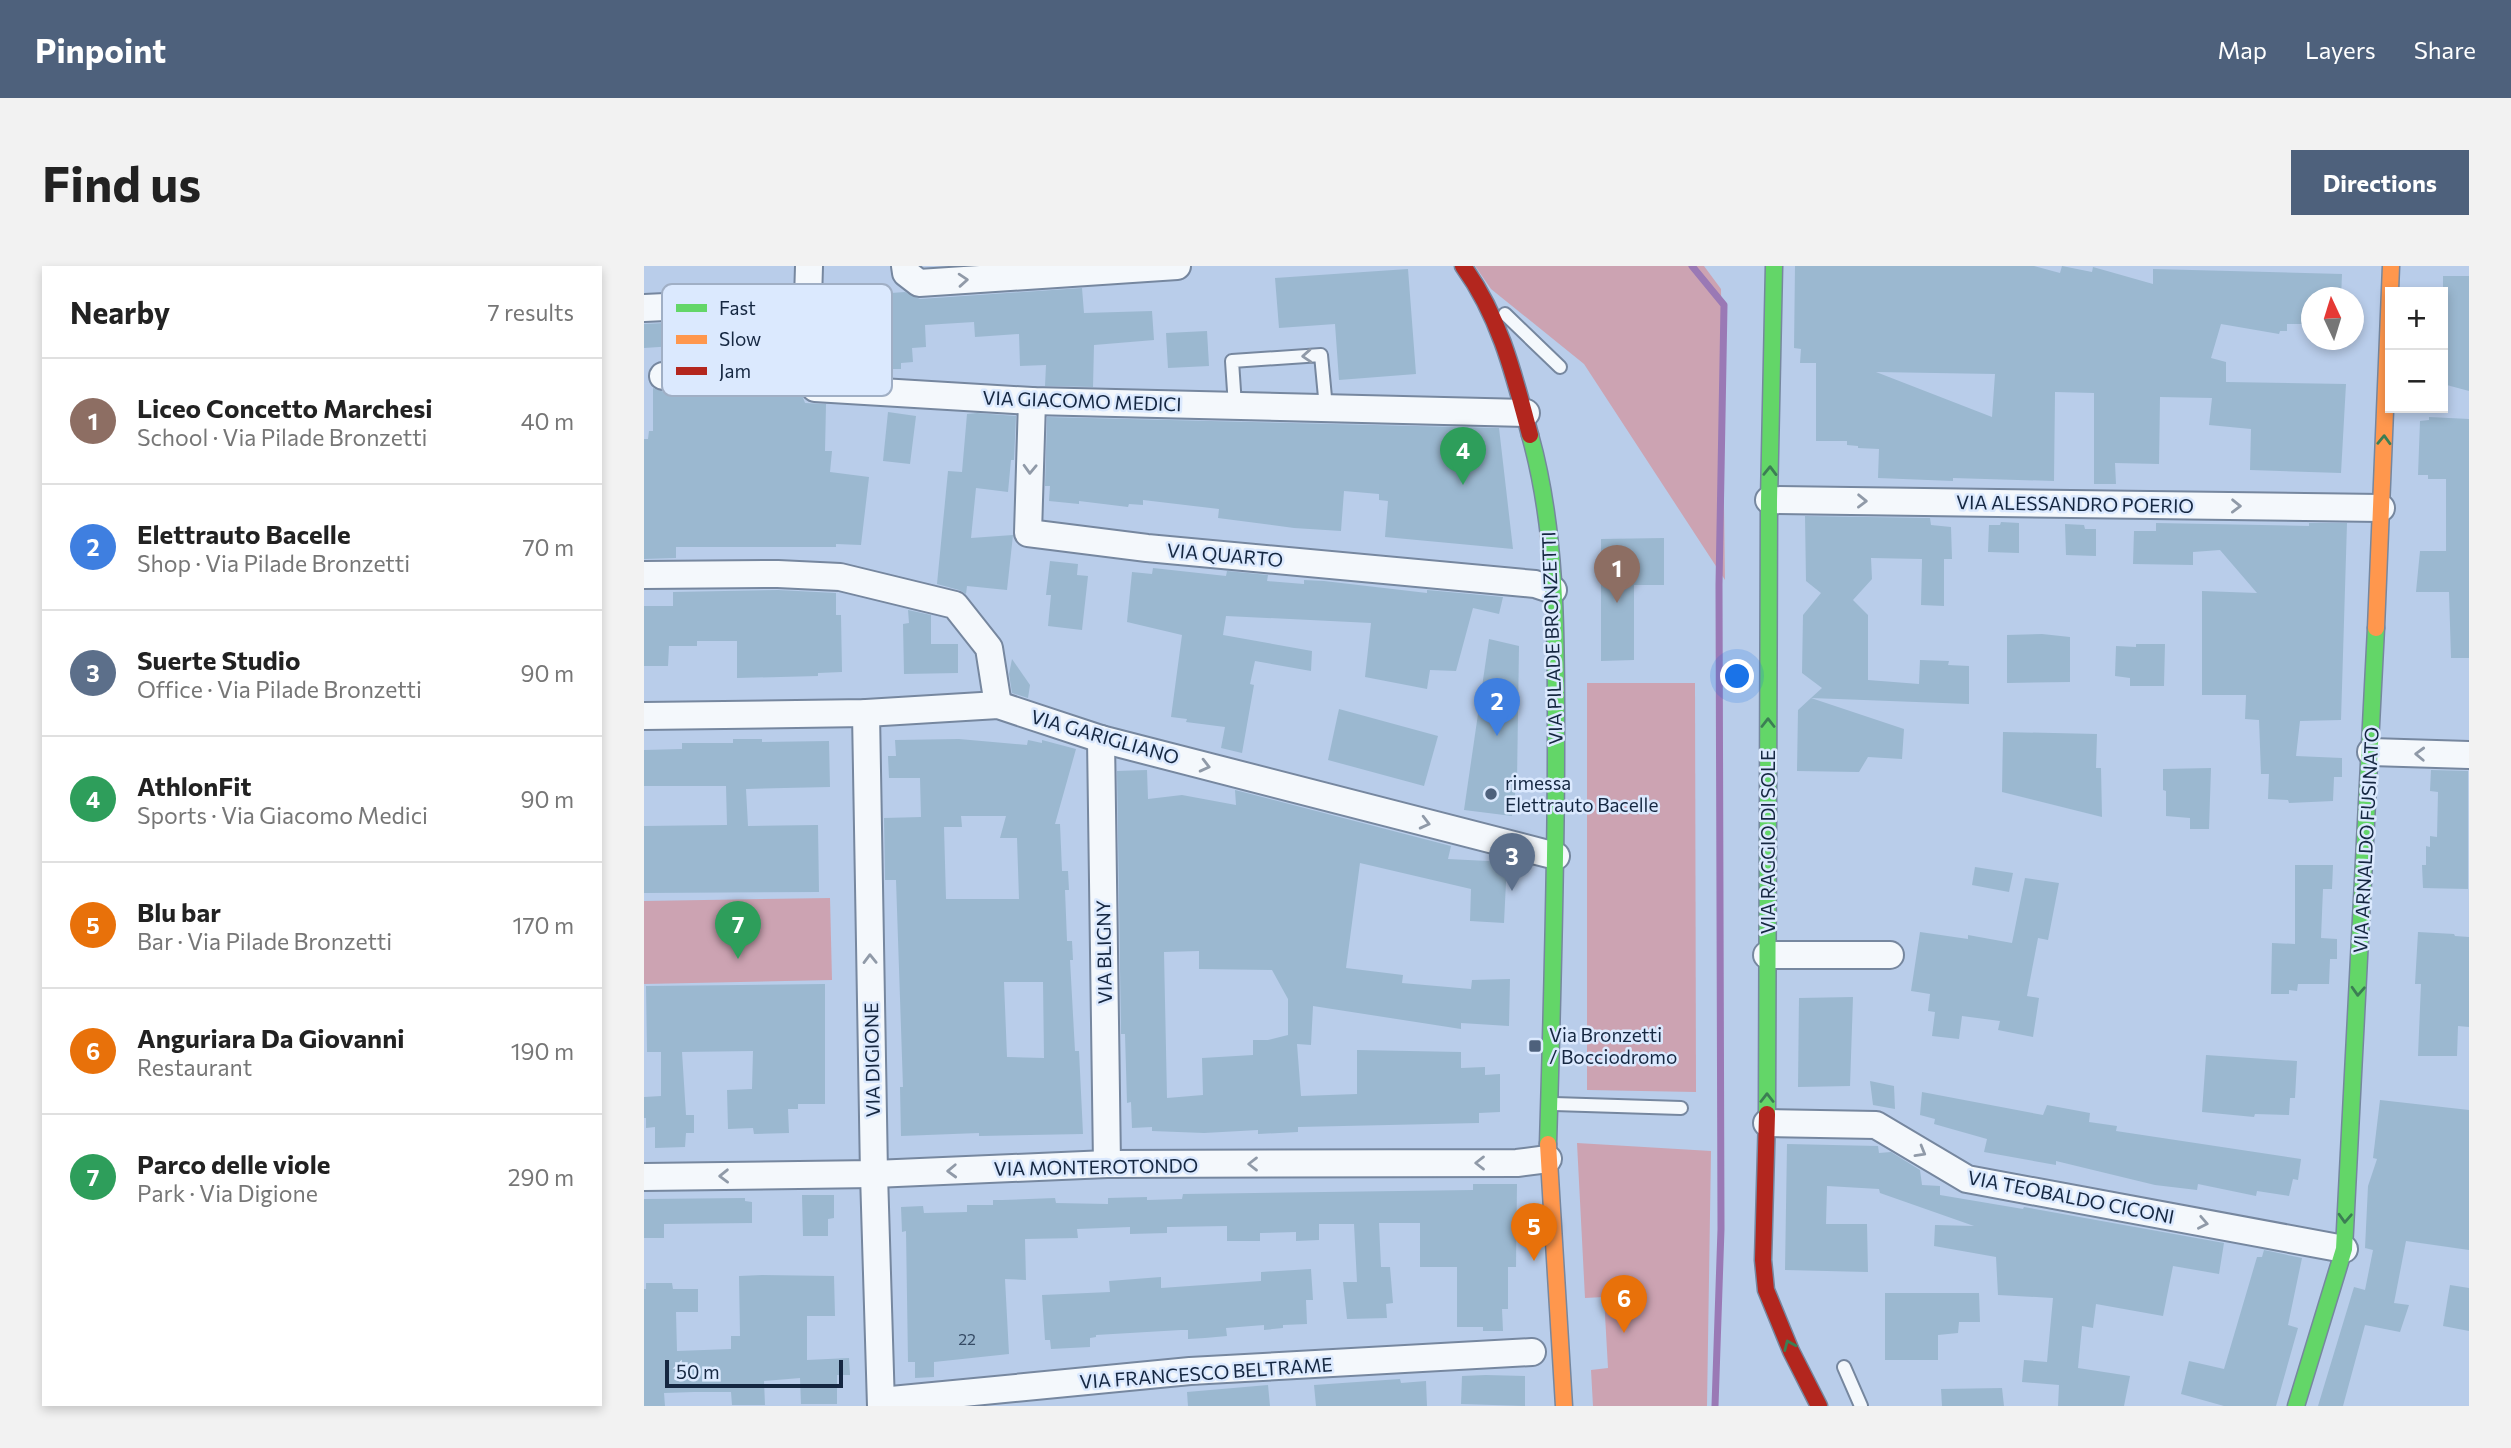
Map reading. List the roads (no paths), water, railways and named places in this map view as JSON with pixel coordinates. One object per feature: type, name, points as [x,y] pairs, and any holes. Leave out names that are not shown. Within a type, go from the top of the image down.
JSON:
[{"type":"street","points":[[808,284],[809,266]]},
{"type":"street","points":[[905,266],[906,274],[919,283],[1177,266]]},
{"type":"street","name":"VIA PILADE BRONZETTI","points":[[1463,266],[1481,291],[1498,328],[1526,413],[1539,467],[1547,521],[1556,650],[1556,856],[1548,1159],[1564,1405]]},
{"type":"street","name":"VIA RAGGIO DI SOLE","points":[[1774,266],[1769,500],[1767,1124],[1763,1260],[1766,1290],[1791,1351],[1819,1406]]},
{"type":"street","name":"VIA ARNALDO FUSINATO","points":[[2296,1406],[2344,1250],[2371,752],[2391,266]]},
{"type":"street","points":[[644,308],[662,307]]},
{"type":"street","name":"VIA GIACOMO MEDICI","points":[[892,393],[1032,401],[1326,408],[1439,404],[1526,413]]},
{"type":"street","name":"VIA QUARTO","points":[[1032,401],[1028,533],[1147,548],[1535,584],[1553,590]]},
{"type":"street","name":"VIA ALESSANDRO POERIO","points":[[1769,500],[2381,508]]},
{"type":"street","points":[[644,575],[778,574],[840,577],[955,605],[989,648],[998,705]]},
{"type":"street","name":"VIA GARIGLIANO","points":[[644,716],[866,713],[998,705],[1101,739],[1556,856]]},
{"type":"street","name":"VIA DIGIONE","points":[[866,713],[881,1404]]},
{"type":"street","name":"VIA BLIGNY","points":[[1101,739],[1107,1164]]},
{"type":"street","points":[[2371,752],[2469,755]]},
{"type":"street","points":[[1767,955],[1890,955]]},
{"type":"street","name":"VIA TEOBALDO CICONI","points":[[1767,1124],[1876,1125],[1967,1178],[2344,1250]]},
{"type":"street","name":"VIA MONTEROTONDO","points":[[644,1177],[874,1174],[1107,1164],[1503,1163],[1548,1159]]},
{"type":"street","name":"VIA FRANCESCO BELTRAME","points":[[881,1404],[1190,1371],[1532,1352]]},
{"type":"lane","points":[[1481,291],[1560,367]]},
{"type":"lane","points":[[1224,405],[1232,361],[1321,355],[1326,408]]},
{"type":"lane","points":[[1550,1104],[1681,1108]]},
{"type":"lane","points":[[1844,1367],[1861,1406]]},
{"type":"waterway","points":[[1692,266],[1724,305],[1719,585],[1721,1229],[1715,1406]]},
{"type":"place","name":"AthlonFit","points":[[1463,485]]},
{"type":"place","name":"Liceo Concetto Marchesi","points":[[1617,603]]},
{"type":"place","name":"Elettrauto Bacelle","points":[[1497,736]]},
{"type":"place","name":"rimessa Elettrauto Bacelle","points":[[1491,794]]},
{"type":"place","name":"Suerte Studio","points":[[1512,891]]},
{"type":"place","name":"Parco delle viole","points":[[738,959]]},
{"type":"place","name":"Via Bronzetti / Bocciodromo","points":[[1535,1046]]},
{"type":"place","name":"Blu bar","points":[[1534,1261]]},
{"type":"place","name":"Anguriara Da Giovanni","points":[[1624,1333]]}]
